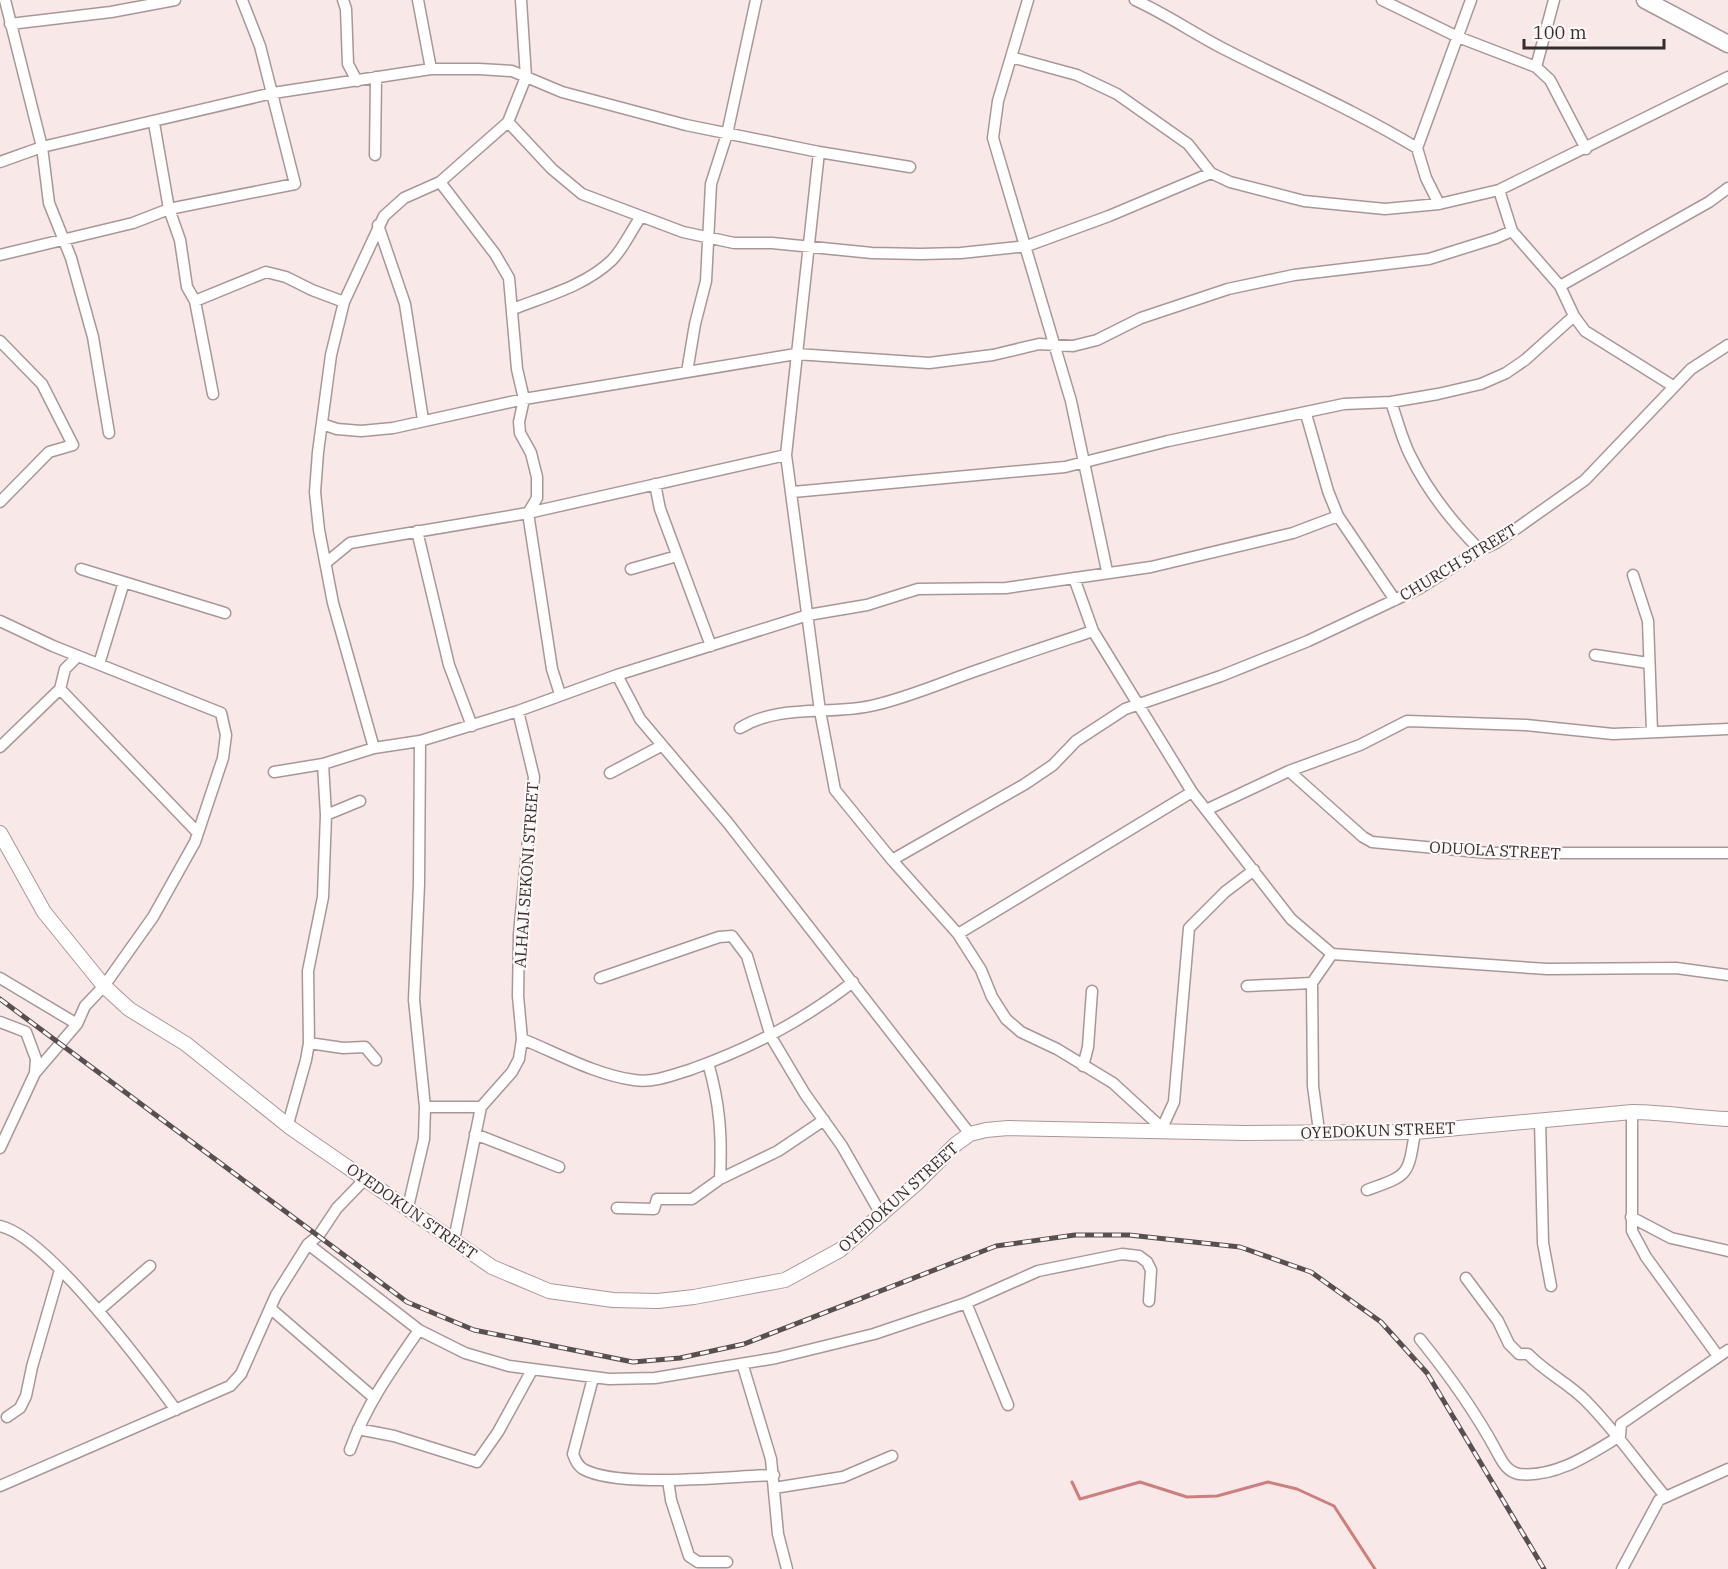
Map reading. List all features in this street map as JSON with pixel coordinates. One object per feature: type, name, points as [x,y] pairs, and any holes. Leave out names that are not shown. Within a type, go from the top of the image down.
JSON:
[{"type":"main road","points":[[1655,1],[1728,37]]},
{"type":"main road","points":[[1655,1],[1728,44]]},
{"type":"street","points":[[6,0],[10,24],[42,147],[50,203],[93,337],[109,433]]},
{"type":"street","points":[[110,0],[111,12]]},
{"type":"street","points":[[10,24],[111,12],[175,0]]},
{"type":"street","points":[[0,255],[132,223],[169,209],[295,184],[260,46],[243,0]]},
{"type":"street","points":[[343,0],[346,9],[348,64],[357,81]]},
{"type":"street","points":[[418,0],[431,69]]},
{"type":"street","points":[[374,748],[333,603],[327,562],[319,530],[315,492],[321,424],[331,355],[344,302],[378,225],[404,198],[440,182],[508,122],[526,77],[521,0]]},
{"type":"street","points":[[687,372],[695,324],[706,281],[711,184],[728,134],[756,0]]},
{"type":"street","points":[[1028,0],[998,101],[993,138],[1027,246],[1039,299],[1086,461],[1107,571]]},
{"type":"street","points":[[1135,0],[1166,14],[1225,50],[1378,124],[1417,148]]},
{"type":"street","points":[[1382,0],[1458,37],[1536,67],[1550,80],[1586,149]]},
{"type":"street","points":[[1439,204],[1426,178],[1417,148],[1471,0]]},
{"type":"street","points":[[1536,67],[1554,0]]},
{"type":"street","points":[[1011,57],[1077,75],[1117,94],[1188,144],[1211,173],[1267,193],[1304,201],[1385,209],[1439,204],[1499,190],[1728,77]]},
{"type":"street","points":[[0,162],[42,147],[154,123],[273,93],[431,69],[498,69],[526,77],[562,92],[728,134],[819,152],[910,166]]},
{"type":"street","points":[[375,155],[376,76]]},
{"type":"street","points":[[508,122],[552,169],[582,194],[640,218],[683,232],[734,243],[810,246],[872,253],[921,254],[961,253],[1027,246],[1109,216],[1211,173]]},
{"type":"street","points":[[154,123],[169,209],[180,240],[187,287],[195,302],[213,394]]},
{"type":"street","points":[[819,152],[786,455],[793,492],[820,711],[835,790],[892,860],[958,934],[981,970],[992,997],[1006,1018],[1021,1032],[1113,1083],[1168,1130],[1174,1102],[1189,928],[1225,892],[1254,870]]},
{"type":"street","points":[[440,182],[503,265],[508,278],[513,309],[517,369],[524,399],[520,433],[531,453],[537,477],[537,498],[528,513],[552,669],[560,694]]},
{"type":"street","points":[[1560,286],[1709,202],[1728,188]]},
{"type":"street","points":[[1499,190],[1512,231],[1560,286],[1574,316],[1585,331],[1673,386]]},
{"type":"street","points":[[513,309],[597,273],[614,259],[640,218]]},
{"type":"street","points":[[378,225],[405,304],[423,420]]},
{"type":"street","points":[[321,424],[337,429],[361,431],[393,428],[524,399],[796,354],[929,363],[993,355],[1039,344],[1073,346],[1097,340],[1141,318],[1228,289],[1293,275],[1429,259],[1512,231]]},
{"type":"street","points":[[195,302],[266,272],[286,277],[344,302]]},
{"type":"street","points":[[793,492],[1065,467],[1168,441],[1306,414],[1344,404],[1391,402],[1438,394],[1481,384],[1506,373],[1525,360],[1574,316]]},
{"type":"street","points":[[0,341],[42,384],[69,432],[73,445],[49,452],[0,502]]},
{"type":"street","name":"CHURCH STREET","points":[[892,860],[1025,784],[1053,765],[1076,741],[1109,718],[1141,704],[1265,660],[1395,600],[1496,543],[1585,480],[1691,369],[1728,345]]},
{"type":"street","points":[[1391,402],[1409,454],[1429,487],[1462,532],[1480,550]]},
{"type":"street","points":[[1306,414],[1328,491],[1338,516],[1395,600]]},
{"type":"street","points":[[327,562],[350,543],[528,513],[786,455]]},
{"type":"street","points":[[654,484],[660,509],[711,646]]},
{"type":"street","points":[[274,772],[323,764],[374,748],[420,741],[472,726],[617,675],[808,615],[867,605],[918,590],[1006,588],[1107,571],[1151,567],[1293,533],[1338,516]]},
{"type":"street","points":[[417,531],[449,665],[472,726]]},
{"type":"street","points":[[631,569],[677,555]]},
{"type":"street","points":[[81,569],[225,614]]},
{"type":"street","points":[[1633,575],[1648,621],[1652,732]]},
{"type":"street","points":[[1074,578],[1093,631],[1141,704],[1192,792],[1291,919],[1332,954],[1547,969],[1676,968],[1728,975]]},
{"type":"street","points":[[99,664],[123,582]]},
{"type":"street","points":[[0,621],[78,656],[221,713],[226,735],[223,758],[195,842],[153,917],[104,987],[85,1006],[77,1024],[35,1073],[0,1148]]},
{"type":"street","points":[[740,728],[759,718],[872,706],[915,694],[1093,631]]},
{"type":"street","points":[[1595,655],[1648,663]]},
{"type":"street","points":[[0,747],[60,689],[65,669],[78,656]]},
{"type":"street","points":[[617,675],[640,719],[728,823],[970,1134]]},
{"type":"street","points":[[60,689],[198,833]]},
{"type":"street","name":"ALHAJI SEKONI STREET","points":[[481,1107],[512,1072],[519,1059],[522,1039],[518,996],[519,934],[534,777],[518,711]]},
{"type":"street","points":[[1206,810],[1289,771],[1360,745],[1407,721],[1526,725],[1613,734],[1728,729]]},
{"type":"street","points":[[408,1207],[424,1139],[425,1107],[414,1000],[419,884],[420,741]]},
{"type":"street","points":[[610,773],[661,746]]},
{"type":"street","points":[[288,1124],[309,1043],[308,972],[323,897],[326,815],[323,764]]},
{"type":"street","name":"ODUOLA STREET","points":[[1289,771],[1363,837],[1372,842],[1489,853],[1728,853]]},
{"type":"street","points":[[958,934],[1192,792]]},
{"type":"street","points":[[326,815],[360,801]]},
{"type":"street","name":"OYEDOKUN STREET","points":[[0,833],[44,912],[104,987],[129,1009],[186,1044],[288,1124],[492,1267],[549,1291],[613,1300],[658,1301],[731,1291],[785,1280],[840,1250],[882,1216],[956,1144],[970,1134],[1008,1128],[1415,1132],[1632,1112],[1666,1112],[1699,1118],[1728,1119]]},
{"type":"street","points":[[600,978],[727,935],[732,936],[747,956],[771,1037],[882,1216]]},
{"type":"street","points":[[1318,1131],[1313,1086],[1312,983],[1332,954]]},
{"type":"street","points":[[0,978],[77,1024]]},
{"type":"street","points":[[522,1039],[604,1072],[633,1080],[659,1079],[708,1063],[771,1037],[820,1008],[853,982]]},
{"type":"street","points":[[1247,986],[1312,983]]},
{"type":"street","points":[[1083,1066],[1088,1047],[1092,991]]},
{"type":"street","points":[[0,1022],[26,1032],[36,1059],[35,1073]]},
{"type":"street","points":[[309,1043],[343,1048],[365,1047],[376,1060]]},
{"type":"street","points":[[708,1063],[718,1097],[722,1137],[720,1179]]},
{"type":"street","points":[[425,1107],[481,1107],[454,1240]]},
{"type":"street","points":[[1632,1112],[1632,1231],[1641,1250],[1718,1356]]},
{"type":"street","points":[[617,1208],[654,1209],[657,1199],[692,1199],[720,1179],[778,1151],[824,1120]]},
{"type":"street","points":[[1540,1120],[1543,1242],[1551,1286]]},
{"type":"street","points":[[1367,1190],[1403,1175],[1409,1161],[1415,1132]]},
{"type":"street","points":[[476,1134],[559,1167]]},
{"type":"street","points":[[0,1486],[214,1395],[230,1386],[242,1374],[270,1308],[308,1244],[319,1235],[337,1208],[366,1178]]},
{"type":"street","points":[[1631,1217],[1671,1238],[1728,1251]]},
{"type":"street","points":[[0,1226],[21,1235],[60,1270],[137,1357],[176,1410]]},
{"type":"street","points":[[308,1244],[419,1330],[465,1353],[509,1366],[593,1378],[655,1378],[743,1366],[874,1334],[966,1303],[1038,1271],[1131,1253],[1147,1262],[1151,1270],[1149,1301]]},
{"type":"street","points":[[98,1311],[150,1266]]},
{"type":"street","points":[[7,1417],[20,1408],[26,1396],[60,1270]]},
{"type":"street","points":[[1466,1278],[1498,1321],[1509,1344],[1520,1354],[1528,1354],[1540,1366],[1582,1397],[1620,1436],[1641,1468],[1665,1496]]},
{"type":"street","points":[[966,1303],[1008,1405]]},
{"type":"street","points":[[270,1308],[373,1397]]},
{"type":"street","points":[[350,1450],[373,1397],[419,1330]]},
{"type":"street","points":[[1420,1339],[1479,1419],[1510,1470],[1518,1474],[1564,1467],[1620,1436]]},
{"type":"street","points":[[1620,1436],[1621,1424],[1728,1350]]},
{"type":"street","points":[[743,1366],[774,1475],[778,1534],[787,1569]]},
{"type":"street","points":[[358,1429],[394,1436],[477,1462],[498,1432],[532,1370]]},
{"type":"street","points":[[593,1378],[573,1454],[576,1462],[593,1473],[621,1478],[668,1480],[774,1475]]},
{"type":"street","points":[[774,1488],[843,1477],[892,1456]]},
{"type":"street","points":[[1622,1569],[1653,1509],[1665,1496],[1728,1469]]},
{"type":"street","points":[[668,1480],[671,1500],[689,1556],[698,1562],[727,1562]]},
{"type":"waterway","points":[[1072,1482],[1080,1499],[1140,1482],[1187,1497],[1217,1496],[1268,1482],[1297,1489],[1334,1506],[1375,1569]]},
{"type":"railway","points":[[0,999],[407,1302],[474,1330],[633,1362],[680,1358],[744,1344],[996,1246],[1075,1235],[1129,1235],[1240,1247],[1311,1272],[1381,1322],[1427,1373],[1544,1569]]}]
